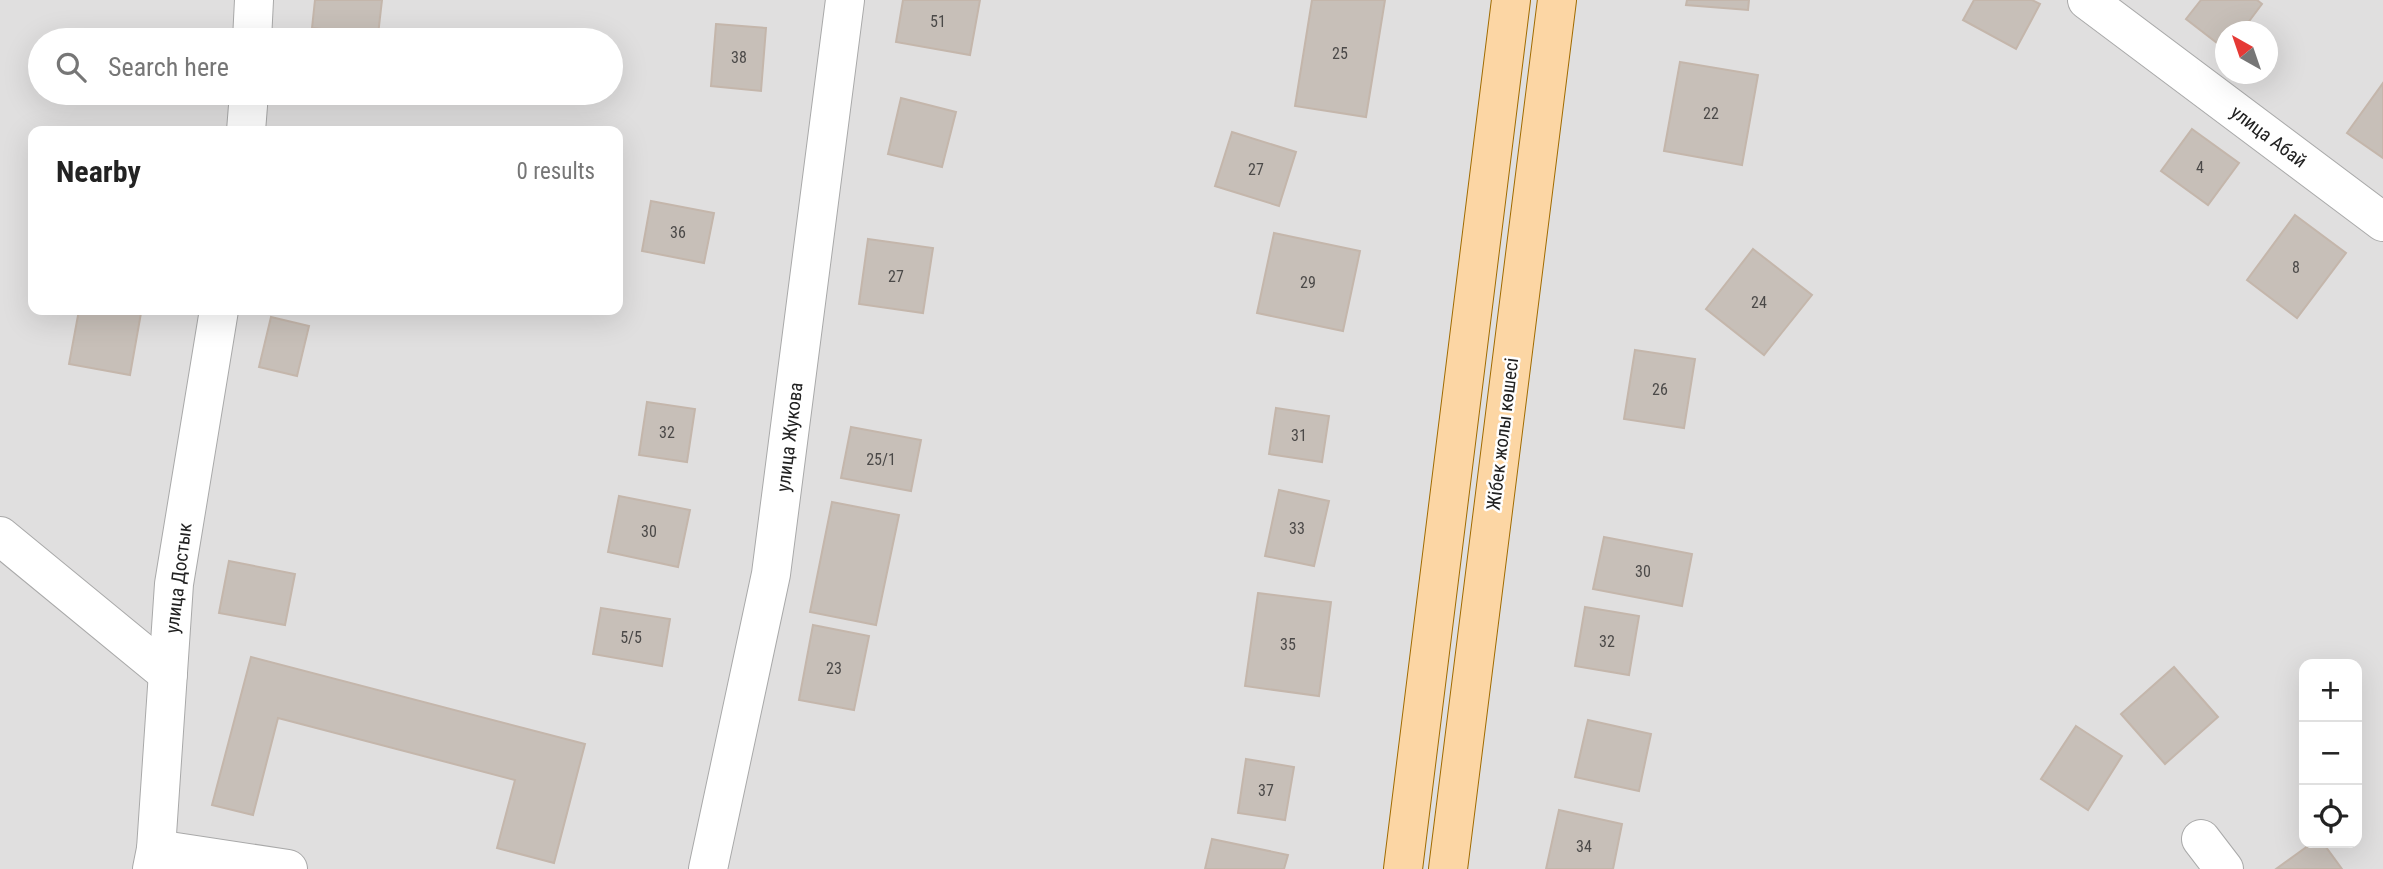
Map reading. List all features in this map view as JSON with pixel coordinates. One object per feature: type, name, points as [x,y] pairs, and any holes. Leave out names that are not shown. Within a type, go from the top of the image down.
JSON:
[{"type":"main road","points":[[1403,869],[1511,0]]},
{"type":"main road","name":"Жібек жолы көшесі","points":[[1448,869],[1557,0]]},
{"type":"street","points":[[253,28],[254,0]]},
{"type":"street","name":"улица Жукова","points":[[708,869],[771,574],[845,0]]},
{"type":"street","name":"улица Абай","points":[[2087,0],[2383,222]]},
{"type":"street","points":[[246,126],[248,105]]},
{"type":"street","name":"улица Достык","points":[[218,315],[174,584],[154,859],[288,869]]},
{"type":"street","points":[[0,536],[168,674]]},
{"type":"street","points":[[2201,839],[2224,869]]},
{"type":"shaded area","points":[[0,0],[2383,0],[2383,869],[0,869]]},
{"type":"building","points":[[315,0],[382,0],[379,28],[312,28]]},
{"type":"building","points":[[903,0],[980,0],[970,55],[896,42]]},
{"type":"building","points":[[1312,0],[1385,0],[1366,117],[1295,106]]},
{"type":"building","points":[[1687,0],[1749,0],[1748,10],[1686,5]]},
{"type":"building","points":[[1974,0],[2032,0],[2040,4],[2016,49],[1963,20]]},
{"type":"building","points":[[2201,0],[2257,0],[2262,4],[2249,21],[2215,21],[2215,41],[2186,19]]},
{"type":"building","points":[[716,24],[766,28],[761,91],[711,86]]},
{"type":"building","points":[[1680,62],[1758,75],[1742,165],[1664,151]]},
{"type":"building","points":[[2383,83],[2383,158],[2347,133]]},
{"type":"building","points":[[901,98],[956,112],[942,167],[888,154]]},
{"type":"building","points":[[2192,129],[2239,163],[2208,205],[2161,171]]},
{"type":"building","points":[[1232,132],[1296,152],[1279,206],[1215,186]]},
{"type":"building","points":[[651,201],[714,213],[704,263],[642,251]]},
{"type":"building","points":[[2295,215],[2346,253],[2297,318],[2247,280]]},
{"type":"building","points":[[1274,233],[1360,251],[1343,331],[1257,313]]},
{"type":"building","points":[[868,239],[933,248],[923,313],[859,304]]},
{"type":"building","points":[[1753,249],[1812,295],[1764,355],[1706,309]]},
{"type":"building","points":[[78,315],[141,315],[130,375],[69,364]]},
{"type":"building","points":[[271,317],[309,326],[297,376],[259,367]]},
{"type":"building","points":[[1635,350],[1695,359],[1684,428],[1624,419]]},
{"type":"building","points":[[647,402],[695,409],[687,462],[639,455]]},
{"type":"building","points":[[1276,408],[1329,416],[1322,462],[1269,454]]},
{"type":"building","points":[[851,427],[921,440],[911,491],[841,478]]},
{"type":"building","points":[[1279,490],[1329,501],[1314,566],[1265,556]]},
{"type":"building","points":[[619,496],[690,510],[678,567],[608,552]]},
{"type":"building","points":[[832,502],[899,515],[876,625],[810,612]]},
{"type":"building","points":[[1604,537],[1692,554],[1682,606],[1593,589]]},
{"type":"building","points":[[229,561],[295,574],[285,625],[219,613]]},
{"type":"building","points":[[1258,593],[1331,602],[1319,696],[1245,686]]},
{"type":"building","points":[[1585,607],[1639,616],[1629,675],[1575,666]]},
{"type":"building","points":[[601,608],[670,619],[662,666],[593,654]]},
{"type":"building","points":[[813,625],[869,636],[854,710],[799,700]]},
{"type":"building","points":[[251,657],[585,744],[554,863],[497,848],[515,780],[278,718],[253,815],[212,805]]},
{"type":"building","points":[[2174,667],[2218,717],[2165,764],[2121,714]]},
{"type":"building","points":[[1588,720],[1651,734],[1639,791],[1575,777]]},
{"type":"building","points":[[2076,726],[2122,756],[2088,810],[2041,779]]},
{"type":"building","points":[[1246,759],[1294,767],[1285,820],[1238,813]]},
{"type":"building","points":[[1559,810],[1622,824],[1613,869],[1546,869]]},
{"type":"building","points":[[1212,839],[1288,855],[1284,869],[1205,869]]},
{"type":"building","points":[[2305,848],[2327,848],[2342,869],[2276,869]]}]
